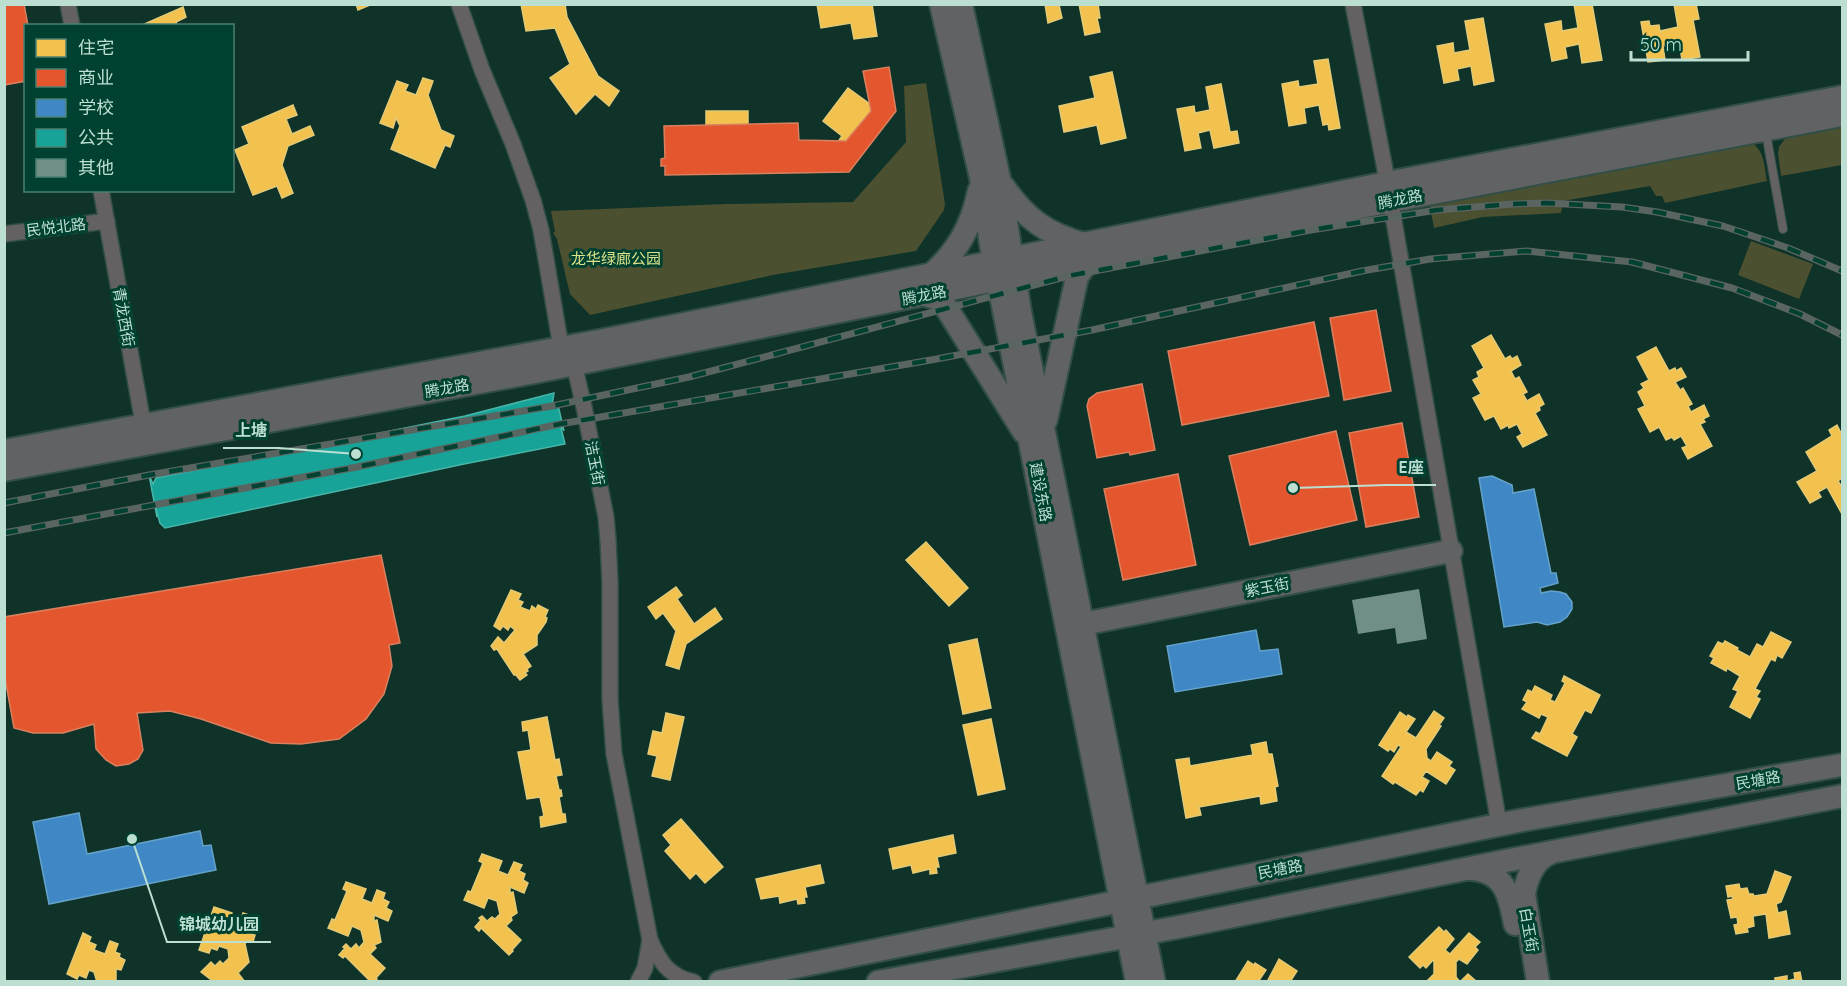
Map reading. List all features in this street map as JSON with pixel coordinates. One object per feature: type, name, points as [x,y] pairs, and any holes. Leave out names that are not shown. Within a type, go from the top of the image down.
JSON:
[{"type":"main road","name":"建设东路","points":[[941,4],[991,180]]},
{"type":"main road","name":"建设东路","points":[[962,4],[1005,269],[1137,935],[1154,981]]},
{"type":"main road","name":"腾龙路","points":[[8,466],[145,434],[927,285],[1389,192],[1842,97]]},
{"type":"main road","name":"腾龙路","points":[[1389,192],[1842,115]]},
{"type":"main road","points":[[991,180],[1030,219],[1045,230],[1072,241],[1088,252],[1085,265],[1077,277],[1038,436],[944,304],[927,285],[964,236],[973,213],[991,180]]},
{"type":"main road","name":"建设东路","points":[[1038,436],[1083,624],[1130,899]]},
{"type":"main road","name":"紫玉街","points":[[1083,624],[1451,551]]},
{"type":"main road","name":"民塘路","points":[[720,981],[1499,824],[1842,765]]},
{"type":"main road","points":[[878,981],[1137,935],[1842,796]]},
{"type":"main road","name":"白玉街","points":[[1538,981],[1524,894],[1538,860],[1550,853]]},
{"type":"main road","name":"白玉街","points":[[1470,868],[1487,872],[1500,880],[1505,888],[1511,903],[1525,981]]},
{"type":"main road","name":"建设东路","points":[[1137,935],[1137,981]]},
{"type":"street","points":[[68,4],[72,24]]},
{"type":"street","name":"洁玉街","points":[[459,4],[533,200],[606,517],[610,583],[611,728],[650,940]]},
{"type":"street","points":[[1353,4],[1389,192],[1499,824]]},
{"type":"street","name":"青龙西街","points":[[101,192],[145,434]]},
{"type":"street","name":"民悦北路","points":[[4,234],[107,221]]},
{"type":"street","points":[[638,981],[645,968],[650,940]]},
{"type":"street","points":[[650,940],[663,966],[685,980],[694,981]]},
{"type":"lane","points":[[1765,129],[1784,229]]},
{"type":"green space","name":"龙华绿廊公园","points":[[926,83],[945,204],[944,210],[916,251],[773,275],[590,315],[570,294],[557,239],[553,233],[555,232],[551,211],[853,202],[906,142],[904,86]]},
{"type":"green space","points":[[1842,124],[1842,165],[1781,176],[1778,153],[1779,147],[1787,136]]},
{"type":"green space","points":[[1750,142],[1759,149],[1767,181],[1665,203],[1662,196],[1656,196],[1650,186],[1563,201],[1561,213],[1483,217],[1434,228],[1429,202]]},
{"type":"green space","points":[[1751,241],[1813,264],[1799,299],[1738,275]]},
{"type":"building: 住宅","points":[[356,4],[370,4],[370,5],[358,10]]},
{"type":"building: 住宅","points":[[521,4],[565,4],[567,17],[598,76],[619,91],[609,106],[595,94],[576,114],[550,78],[570,64],[555,28],[526,31]]},
{"type":"building: 住宅","points":[[817,4],[872,4],[877,36],[854,39],[851,23],[821,28]]},
{"type":"building: 住宅","points":[[1045,4],[1062,4],[1059,5],[1062,18],[1048,23]]},
{"type":"building: 住宅","points":[[1079,4],[1098,4],[1100,18],[1097,18],[1100,32],[1085,35]]},
{"type":"building: 住宅","points":[[1574,4],[1592,4],[1602,60],[1582,63],[1579,44],[1565,47],[1567,58],[1552,61],[1545,24],[1561,21],[1562,31],[1578,28]]},
{"type":"building: 住宅","points":[[1674,4],[1696,4],[1699,19],[1693,20],[1700,57],[1682,60],[1679,42],[1663,46],[1665,60],[1648,62],[1641,22],[1649,21],[1650,26],[1659,25],[1660,31],[1678,27]]},
{"type":"building: 住宅","points":[[183,7],[186,17],[176,22],[176,24],[145,24]]},
{"type":"building: 住宅","points":[[1483,18],[1494,81],[1474,85],[1471,66],[1457,69],[1459,80],[1444,83],[1437,46],[1453,43],[1454,53],[1470,50],[1465,21]]},
{"type":"building: 住宅","points":[[1328,59],[1340,128],[1329,130],[1328,124],[1323,125],[1319,105],[1304,108],[1306,123],[1289,126],[1282,84],[1298,81],[1299,87],[1318,84],[1314,61]]},
{"type":"building: 住宅","points":[[1112,72],[1126,138],[1101,144],[1097,125],[1064,132],[1059,106],[1095,98],[1090,77]]},
{"type":"building: 住宅","points":[[423,78],[433,81],[428,95],[441,130],[454,136],[450,147],[445,145],[435,168],[391,149],[400,126],[396,118],[393,128],[380,123],[397,81],[408,85],[405,91],[416,95]]},
{"type":"building: 住宅","points":[[1221,84],[1230,132],[1237,131],[1239,143],[1214,148],[1210,130],[1198,133],[1201,148],[1185,151],[1177,109],[1194,106],[1195,113],[1210,110],[1206,87]]},
{"type":"building: 住宅","points":[[848,88],[870,104],[879,92],[894,104],[852,160],[835,146],[842,136],[823,121]]},
{"type":"building: 住宅","points":[[293,105],[297,115],[286,119],[292,134],[310,126],[314,135],[288,146],[282,165],[293,193],[282,198],[277,186],[253,195],[235,150],[249,144],[242,127]]},
{"type":"building: 住宅","points":[[706,111],[748,111],[748,138],[763,138],[763,157],[693,158],[693,136],[706,136]]},
{"type":"building: 住宅","points":[[1491,335],[1505,359],[1517,356],[1521,365],[1511,371],[1515,379],[1519,377],[1527,392],[1523,394],[1527,401],[1539,394],[1544,404],[1535,413],[1547,435],[1523,447],[1517,437],[1522,434],[1517,424],[1501,429],[1494,416],[1485,420],[1473,398],[1481,394],[1473,380],[1479,377],[1477,372],[1484,368],[1472,346]]},
{"type":"building: 住宅","points":[[1656,347],[1669,371],[1681,368],[1686,377],[1675,382],[1680,390],[1683,388],[1692,404],[1688,406],[1691,412],[1704,405],[1709,416],[1703,419],[1705,422],[1700,424],[1712,446],[1688,459],[1682,448],[1687,446],[1681,436],[1674,440],[1672,437],[1666,440],[1659,427],[1650,432],[1638,409],[1645,406],[1638,392],[1644,388],[1641,384],[1649,380],[1637,357]]},
{"type":"building: 住宅","points":[[1837,425],[1842,435],[1842,478],[1838,481],[1842,487],[1842,514],[1827,487],[1818,492],[1821,497],[1810,503],[1797,482],[1817,471],[1806,452],[1832,436],[1829,430]]},
{"type":"building: 住宅","points":[[926,542],[968,588],[949,606],[906,560]]},
{"type":"building: 住宅","points":[[376,568],[386,628],[239,654],[228,594]]},
{"type":"building: 住宅","points":[[676,587],[682,595],[677,599],[694,624],[715,608],[722,619],[686,644],[679,669],[666,665],[676,631],[663,613],[656,619],[648,607]]},
{"type":"building: 住宅","points":[[511,590],[521,594],[518,600],[523,602],[520,607],[530,611],[532,606],[536,609],[538,605],[548,610],[545,617],[546,622],[537,635],[537,645],[523,654],[531,666],[525,673],[527,675],[520,680],[514,675],[497,649],[494,650],[491,646],[498,637],[504,643],[515,630],[510,626],[508,630],[503,626],[500,630],[494,626]]},
{"type":"building: 住宅","points":[[168,601],[179,661],[31,687],[21,628]]},
{"type":"building: 住宅","points":[[1771,632],[1791,642],[1782,658],[1777,655],[1775,661],[1771,659],[1755,689],[1760,691],[1756,697],[1760,699],[1750,718],[1730,707],[1738,691],[1733,689],[1740,676],[1727,668],[1726,671],[1711,663],[1714,658],[1710,656],[1718,642],[1723,644],[1725,641],[1750,657],[1757,644],[1763,647]]},
{"type":"building: 住宅","points":[[977,639],[991,708],[963,714],[949,645]]},
{"type":"building: 住宅","points":[[1564,676],[1600,695],[1591,713],[1585,710],[1572,734],[1577,737],[1567,756],[1532,738],[1536,732],[1540,734],[1548,717],[1541,714],[1539,718],[1522,709],[1527,702],[1523,700],[1528,690],[1532,692],[1535,686],[1552,695],[1550,700],[1555,702],[1565,683],[1562,681]]},
{"type":"building: 住宅","points":[[1434,711],[1444,718],[1426,749],[1427,758],[1431,761],[1437,752],[1452,762],[1449,766],[1455,770],[1446,784],[1426,771],[1422,777],[1429,781],[1423,792],[1420,790],[1416,795],[1382,776],[1401,747],[1398,745],[1394,752],[1379,745],[1400,712],[1415,719],[1406,732],[1416,738]]},
{"type":"building: 住宅","points":[[666,713],[684,717],[670,780],[652,776],[657,756],[648,754],[653,731],[662,733]]},
{"type":"building: 住宅","points":[[547,717],[555,760],[559,759],[562,775],[556,776],[562,796],[559,797],[562,814],[565,814],[566,822],[541,827],[540,817],[544,816],[540,797],[527,799],[518,752],[531,750],[528,730],[523,731],[522,722]]},
{"type":"building: 住宅","points":[[991,719],[1005,789],[978,795],[963,725]]},
{"type":"building: 住宅","points":[[1266,742],[1268,754],[1272,754],[1278,786],[1275,787],[1277,801],[1261,804],[1260,796],[1199,807],[1201,815],[1186,818],[1176,760],[1189,758],[1190,766],[1253,755],[1251,745]]},
{"type":"building: 住宅","points":[[681,819],[723,867],[705,883],[696,873],[690,879],[665,851],[671,845],[663,835]]},
{"type":"building: 住宅","points":[[953,835],[956,853],[937,857],[939,867],[936,867],[937,873],[930,874],[930,869],[913,873],[911,865],[893,869],[889,849]]},
{"type":"building: 住宅","points":[[482,854],[502,861],[498,871],[508,875],[514,862],[522,865],[519,871],[525,874],[523,880],[528,883],[524,893],[510,887],[517,913],[511,917],[512,920],[506,926],[521,940],[509,955],[481,928],[479,931],[475,927],[482,916],[487,921],[492,917],[495,919],[500,914],[497,901],[488,898],[484,908],[464,900],[468,891],[471,892],[483,863],[479,861]]},
{"type":"building: 住宅","points":[[820,865],[824,883],[805,887],[807,897],[804,897],[805,903],[798,904],[797,899],[780,903],[779,896],[761,899],[756,879]]},
{"type":"building: 住宅","points":[[1775,871],[1791,877],[1781,902],[1776,904],[1778,913],[1786,911],[1790,934],[1769,938],[1766,914],[1753,916],[1754,926],[1747,928],[1748,932],[1736,934],[1734,925],[1738,924],[1737,917],[1731,918],[1727,900],[1733,899],[1732,896],[1728,897],[1726,886],[1739,884],[1740,889],[1747,888],[1749,894],[1754,896],[1767,894]]},
{"type":"building: 住宅","points":[[346,882],[366,889],[362,899],[372,903],[377,890],[385,893],[383,899],[389,902],[386,908],[392,911],[388,921],[374,915],[381,942],[374,945],[376,948],[370,954],[385,968],[375,982],[371,982],[345,956],[343,958],[339,955],[346,944],[351,949],[356,944],[359,948],[364,942],[361,930],[352,926],[348,936],[328,928],[332,919],[335,920],[347,891],[343,889]]},
{"type":"building: 住宅","points":[[214,907],[232,913],[228,924],[238,928],[243,913],[252,916],[250,924],[254,926],[251,934],[255,935],[253,942],[247,940],[245,944],[249,962],[238,973],[245,982],[214,982],[201,972],[211,962],[215,966],[220,961],[223,964],[229,958],[228,949],[219,946],[217,950],[211,948],[209,953],[199,950]]},
{"type":"building: 住宅","points":[[1439,927],[1444,932],[1446,930],[1454,939],[1445,950],[1450,954],[1469,933],[1480,942],[1475,947],[1478,950],[1467,964],[1459,959],[1456,962],[1456,977],[1460,982],[1426,982],[1434,974],[1433,960],[1426,968],[1423,965],[1420,968],[1409,957]]},
{"type":"building: 住宅","points":[[83,933],[91,937],[89,942],[96,945],[94,950],[105,954],[110,941],[118,944],[115,952],[125,960],[121,970],[116,969],[116,982],[97,982],[94,972],[89,970],[86,978],[79,975],[77,979],[67,974]]},
{"type":"building: 住宅","points":[[1279,959],[1297,971],[1290,982],[1267,982]]},
{"type":"building: 住宅","points":[[1248,961],[1266,970],[1258,982],[1235,982]]},
{"type":"building: 住宅","points":[[1800,972],[1802,982],[1775,982],[1775,978],[1787,976],[1787,981],[1795,979],[1794,973]]},
{"type":"building: 住宅","points":[[1468,974],[1477,982],[1460,982]]},
{"type":"building: 商业","points":[[4,4],[24,4],[28,24],[24,24],[24,81],[4,85]]},
{"type":"building: 商业","points":[[889,67],[896,111],[849,172],[665,175],[665,166],[661,166],[661,159],[665,158],[664,126],[798,123],[799,140],[846,141],[871,111],[863,71]]},
{"type":"building: 商业","points":[[1376,310],[1391,391],[1344,400],[1330,318]]},
{"type":"building: 商业","points":[[1314,322],[1329,396],[1182,425],[1168,351]]},
{"type":"building: 商业","points":[[1142,384],[1155,450],[1097,458],[1087,406],[1089,399],[1097,393]]},
{"type":"building: 商业","points":[[1402,423],[1419,517],[1366,527],[1349,433]]},
{"type":"building: 商业","points":[[1336,431],[1357,520],[1250,545],[1229,456]]},
{"type":"building: 商业","points":[[1178,474],[1196,565],[1123,580],[1104,489]]},
{"type":"building: 商业","points":[[381,555],[400,643],[389,645],[392,666],[384,694],[366,719],[339,739],[301,744],[271,743],[170,711],[137,713],[143,750],[138,759],[129,764],[116,766],[106,760],[96,749],[94,724],[63,733],[33,733],[14,728],[4,673],[4,617]]},
{"type":"building: 学校","points":[[1492,476],[1512,485],[1513,493],[1534,489],[1551,573],[1556,573],[1558,583],[1540,588],[1541,593],[1560,592],[1566,594],[1572,602],[1572,609],[1560,622],[1547,625],[1537,622],[1504,627],[1479,478]]},
{"type":"building: 学校","points":[[1256,630],[1260,651],[1278,649],[1282,674],[1175,692],[1167,646]]},
{"type":"building: 学校","points":[[79,813],[87,854],[200,831],[203,846],[211,845],[216,870],[49,904],[33,822]]},
{"type":"building: 公共","points":[[554,393],[552,406],[558,405],[565,444],[165,528],[160,523],[155,505],[157,517],[149,475],[153,484],[156,478],[465,416]]},
{"type":"building: 其他","points":[[1419,589],[1427,639],[1397,644],[1395,628],[1358,634],[1352,600]]},
{"type":"railway","points":[[4,503],[149,475],[552,406],[689,377],[1068,276],[1311,230],[1437,210],[1547,203],[1622,207],[1657,212],[1723,226],[1788,248],[1842,271]]},
{"type":"railway","points":[[4,533],[357,467],[560,424],[1092,330],[1362,271],[1430,259],[1527,251],[1632,262],[1732,288],[1800,314],[1842,335]]},
{"type":"place","name":"上塘","points":[[356,454]]},
{"type":"place","name":"E座","points":[[1293,488]]},
{"type":"place","name":"锦城幼儿园","points":[[132,839]]}]
